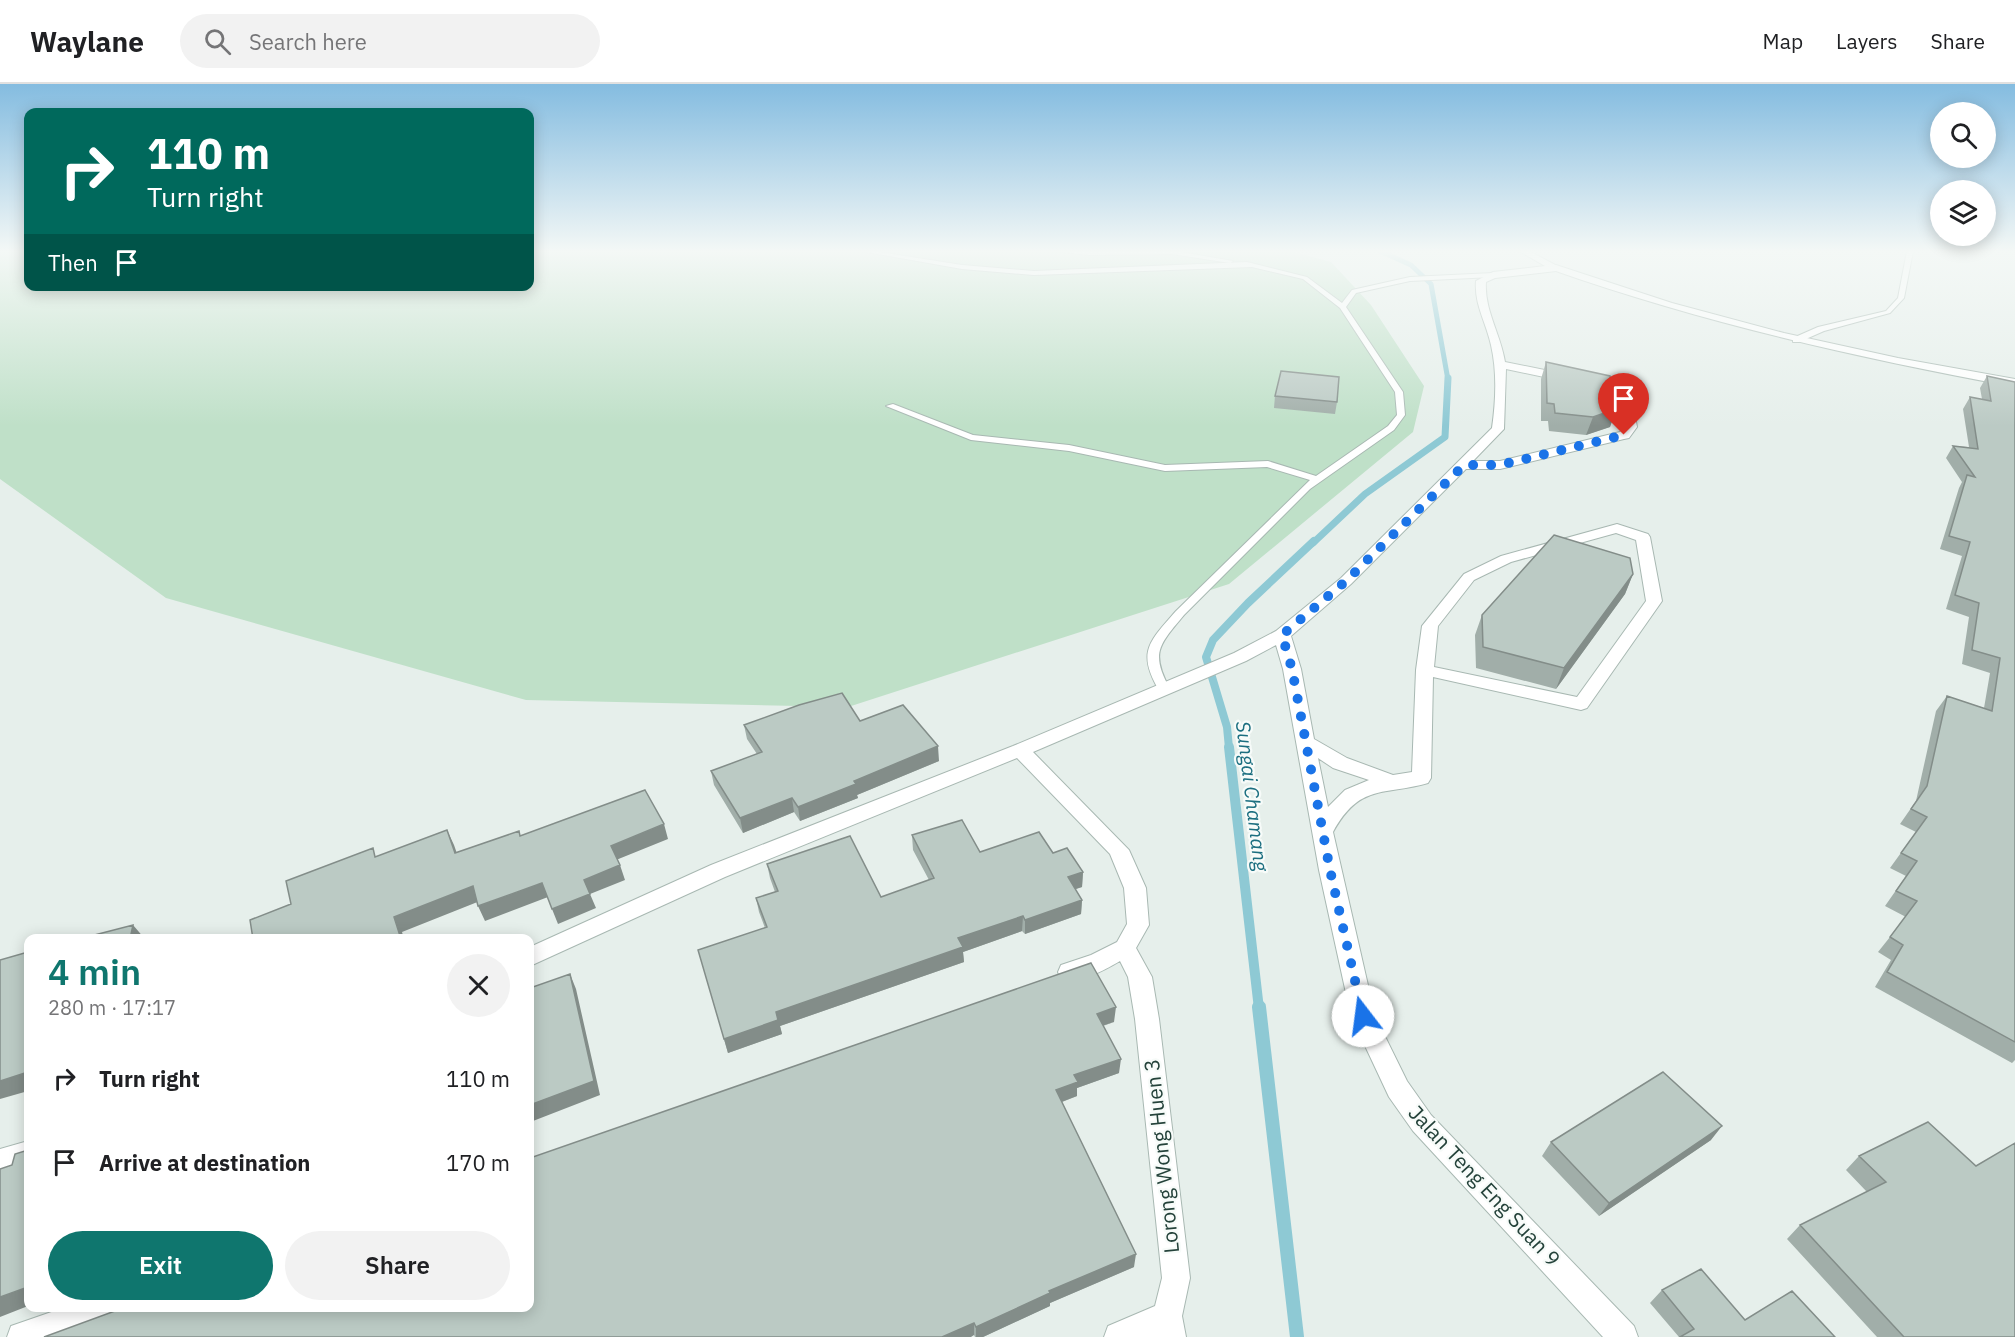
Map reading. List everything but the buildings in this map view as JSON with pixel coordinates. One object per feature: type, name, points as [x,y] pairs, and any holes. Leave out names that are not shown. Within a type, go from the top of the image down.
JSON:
[{"type":"street","points":[[534,955],[717,871],[1020,750],[1240,657],[1282,635],[1346,581],[1498,429],[1500,411],[1496,345],[1483,309]]},
{"type":"street","points":[[1683,309],[1796,340],[1890,361],[2015,383]]},
{"type":"street","points":[[1464,465],[1500,465],[1624,435],[1631,427],[1625,396],[1614,388],[1498,364]]},
{"type":"street","points":[[1323,832],[1336,810],[1352,795],[1390,782],[1421,778],[1425,670],[1430,626],[1469,577],[1506,559],[1617,528],[1643,537],[1654,601],[1581,704],[1425,670]]},
{"type":"street","name":"Jalan Teng Eng Suan 9","points":[[1282,635],[1292,669],[1323,832],[1363,1016],[1398,1089],[1422,1123],[1623,1337]]},
{"type":"street","points":[[1306,742],[1340,763],[1390,782]]},
{"type":"street","points":[[1020,750],[1119,850],[1136,888],[1138,925],[1125,948],[1099,962],[1043,981]]},
{"type":"street","name":"Lorong Wong Huen 3","points":[[1119,1337],[1169,1327],[1176,1278],[1147,1018],[1140,977],[1125,948]]},
{"type":"street","points":[[0,1162],[24,1153]]},
{"type":"street","points":[[22,1337],[94,1312]]},
{"type":"lane","points":[[1164,689],[1153,669],[1153,650],[1163,633],[1187,605],[1283,508],[1391,428],[1401,415],[1402,403],[1399,392],[1345,309]]},
{"type":"lane","points":[[1796,340],[1821,328],[1888,312],[1890,309]]},
{"type":"lane","points":[[890,406],[971,437],[1069,448],[1165,468],[1268,464],[1318,480]]},
{"type":"green space","points":[[0,309],[1374,309],[1424,386],[1413,432],[1229,584],[848,707],[526,700],[166,598],[0,479]]},
{"type":"waterway","name":"Sungai Chamang","points":[[1436,309],[1448,380]]},
{"type":"waterway","name":"Sungai Chamang","points":[[1313,543],[1365,494],[1445,437],[1448,380]]},
{"type":"waterway","name":"Sungai Chamang","points":[[1229,748],[1227,727],[1206,657],[1213,640],[1248,603],[1314,541]]},
{"type":"waterway","name":"Sungai Chamang","points":[[1229,747],[1259,1009]]},
{"type":"waterway","name":"Sungai Chamang","points":[[1259,1007],[1297,1337]]},
{"type":"route","points":[[1363,1016],[1330,870],[1292,669],[1282,635],[1346,581],[1464,465],[1500,465],[1624,435]]}]
